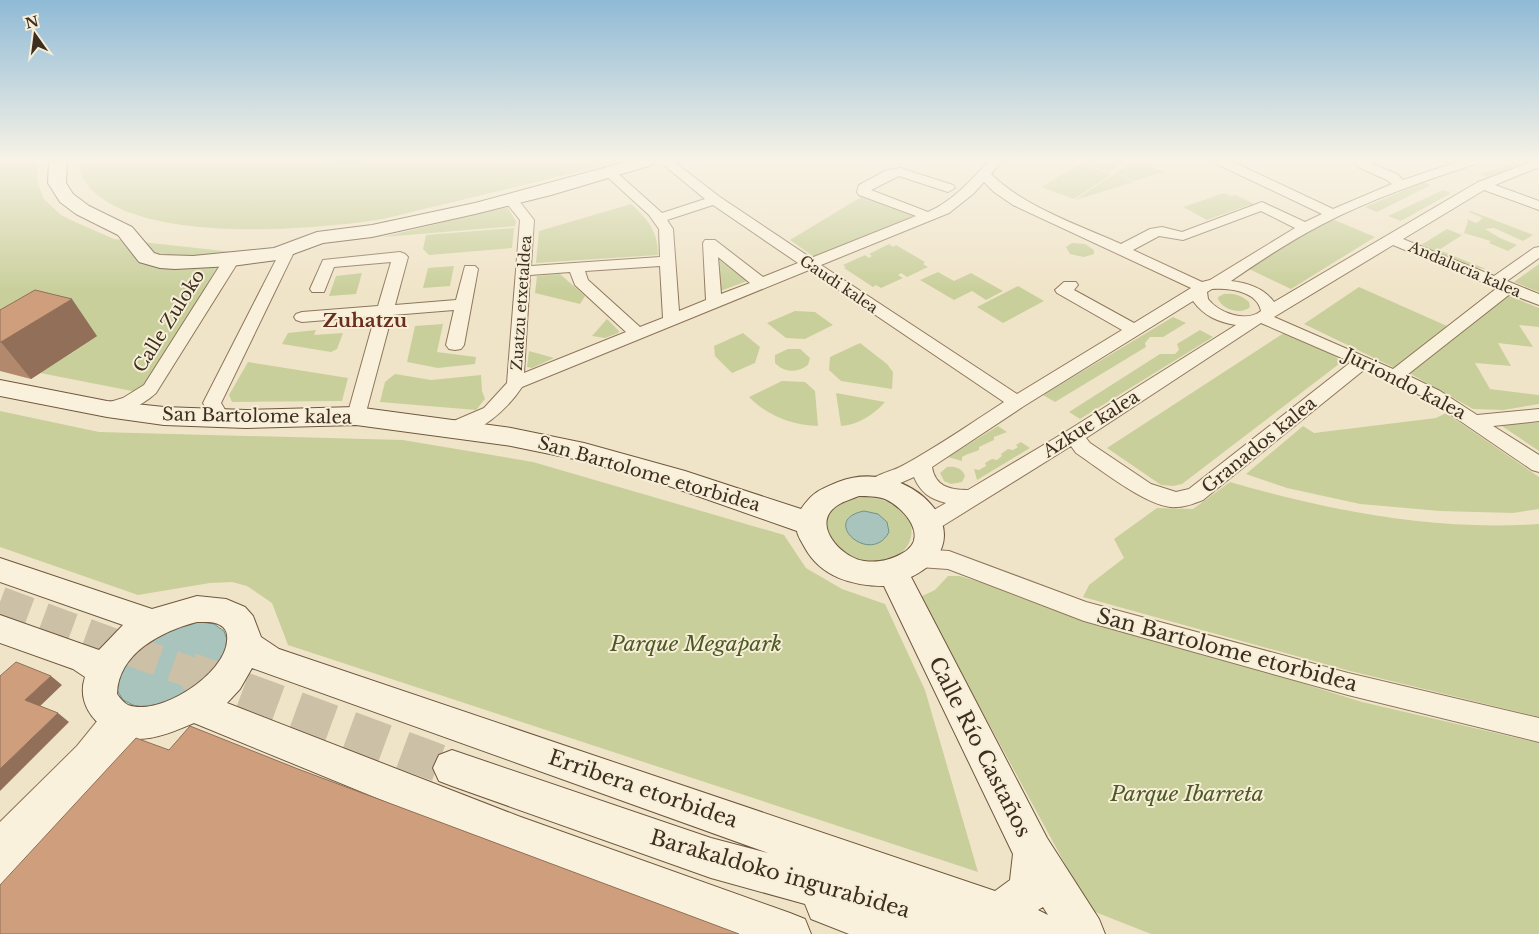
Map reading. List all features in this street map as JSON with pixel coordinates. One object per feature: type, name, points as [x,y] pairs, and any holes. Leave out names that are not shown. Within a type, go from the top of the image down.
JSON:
[{"type":"street","points":[[75,205],[81,210],[130,235],[143,255],[150,259],[164,262],[262,257],[323,237],[369,232],[490,205]]},
{"type":"street","name":"Zuatzu etxetaldea","points":[[514,205],[527,220],[515,375],[516,383]]},
{"type":"street","points":[[645,205],[660,218],[666,229],[671,320]]},
{"type":"street","points":[[660,218],[701,205]]},
{"type":"street","name":"Gaudi kalea","points":[[722,205],[1017,402]]},
{"type":"street","points":[[903,205],[933,214]]},
{"type":"street","points":[[456,428],[477,421],[491,413],[503,402],[516,383],[933,214],[951,205]]},
{"type":"street","points":[[1024,205],[1206,288],[1237,286],[1252,291],[1265,300],[1269,306],[1261,318]]},
{"type":"street","points":[[1313,205],[1333,214]]},
{"type":"street","points":[[875,486],[900,476],[922,464],[1017,402],[1283,240],[1333,214],[1356,205]]},
{"type":"street","name":"Azkue kalea","points":[[928,524],[1448,205]]},
{"type":"street","points":[[1121,250],[1160,230],[1183,236],[1262,206],[1306,228]]},
{"type":"street","name":"Andalucia kalea","points":[[1390,239],[1539,300]]},
{"type":"street","points":[[714,303],[710,243],[762,284]]},
{"type":"street","points":[[222,418],[212,403],[288,250]]},
{"type":"street","points":[[1395,376],[1539,251]]},
{"type":"street","points":[[318,289],[328,263],[400,257],[356,416]]},
{"type":"street","name":"Calle Zuloko","points":[[107,409],[126,405],[142,397],[150,389],[232,259]]},
{"type":"street","points":[[524,271],[668,261]]},
{"type":"street","points":[[578,267],[577,271],[581,282],[638,334]]},
{"type":"street","points":[[455,345],[470,269]]},
{"type":"street","points":[[1070,285],[1063,290],[1134,330]]},
{"type":"street","name":"Juriondo kalea","points":[[1206,288],[1198,296],[1201,303],[1207,309],[1227,318],[1261,318],[1395,376],[1434,395],[1476,421],[1539,465]]},
{"type":"street","points":[[302,318],[464,304]]},
{"type":"street","name":"Granados kalea","points":[[1074,436],[1083,448],[1144,489],[1176,500],[1196,495],[1363,361]]},
{"type":"street","name":"San Bartolome kalea","points":[[0,388],[107,409],[164,416],[222,418],[356,416],[456,428]]},
{"type":"street","points":[[491,413],[501,429],[511,437]]},
{"type":"street","points":[[1476,421],[1539,415]]},
{"type":"street","name":"San Bartolome etorbidea","points":[[456,428],[584,452],[772,509],[811,524]]},
{"type":"street","points":[[922,464],[922,477],[930,488],[942,495],[954,498],[971,498]]},
{"type":"street","points":[[856,486],[875,486],[893,490],[909,499],[921,510],[928,524],[929,536],[926,548],[906,565],[874,574],[860,572],[836,564],[821,552],[813,539],[811,524],[815,510],[825,498],[839,490],[856,486]]},
{"type":"street","name":"San Bartolome etorbidea","points":[[906,565],[949,560],[1084,611],[1339,682],[1539,730]]},
{"type":"street","name":"Calle Río Castaños","points":[[906,565],[1033,852],[1030,891],[998,924]]},
{"type":"street","points":[[0,570],[131,614],[152,624]]},
{"type":"street","points":[[197,609],[217,610],[233,616],[242,628],[244,644],[240,660],[229,676],[213,692],[193,706],[174,715],[156,720],[127,720],[105,708],[100,696],[100,684],[104,670],[115,653],[132,637],[152,624],[175,614],[197,609]]},
{"type":"street","points":[[0,629],[84,659],[104,670]]},
{"type":"street","name":"Erribera etorbidea","points":[[244,644],[268,660],[998,924],[1042,934]]},
{"type":"street","points":[[193,706],[518,836],[790,934]]},
{"type":"street","points":[[0,842],[86,755],[127,720]]},
{"type":"street","points":[[0,874],[127,720]]},
{"type":"street","name":"Barakaldoko ingurabidea","points":[[452,768],[711,858],[998,924]]},
{"type":"street","points":[[1033,852],[1084,934]]},
{"type":"street","points":[[711,858],[902,934]]},
{"type":"green space","points":[[0,205],[50,205],[61,215],[114,239],[233,252],[202,293],[150,385],[142,393],[25,370],[0,362]]},
{"type":"green space","points":[[113,205],[442,205],[383,219],[313,227],[269,229],[223,229],[179,224],[138,215]]},
{"type":"green space","points":[[632,205],[651,226],[658,247],[658,255],[536,263],[539,231]]},
{"type":"green space","points":[[848,205],[882,205],[913,216],[814,257],[790,240]]},
{"type":"green space","points":[[1190,205],[1255,205],[1258,206],[1249,205],[1207,220],[1183,207]]},
{"type":"green space","points":[[1371,205],[1392,205],[1377,212],[1365,207]]},
{"type":"green space","points":[[1412,205],[1430,205],[1401,221],[1388,216]]},
{"type":"green space","points":[[507,207],[516,221],[515,226],[383,237]]},
{"type":"green space","points":[[1471,211],[1533,235],[1523,241],[1494,228],[1485,229],[1517,245],[1508,251],[1489,243],[1491,241],[1464,233],[1467,219],[1476,223],[1483,218],[1469,212]]},
{"type":"green space","points":[[1332,219],[1375,237],[1291,289],[1247,268]]},
{"type":"green space","points":[[514,228],[512,248],[429,255],[423,249],[426,235]]},
{"type":"green space","points":[[1447,229],[1462,235],[1439,250],[1486,269],[1476,268],[1421,245]]},
{"type":"green space","points":[[1072,243],[1085,244],[1094,250],[1094,254],[1084,257],[1070,254],[1066,247]]},
{"type":"green space","points":[[889,244],[893,247],[896,245],[925,262],[923,264],[928,267],[907,277],[901,273],[898,275],[903,278],[881,288],[876,285],[873,287],[844,268],[846,267],[843,265],[865,255],[869,258],[872,256],[869,254]]},
{"type":"green space","points":[[717,254],[750,280],[720,291]]},
{"type":"green space","points":[[1539,264],[1539,292],[1514,282]]},
{"type":"green space","points":[[454,266],[450,286],[423,288],[428,268]]},
{"type":"green space","points":[[938,272],[954,281],[971,273],[1003,291],[986,300],[972,291],[954,300],[920,280]]},
{"type":"green space","points":[[362,273],[356,294],[329,296],[336,276]]},
{"type":"green space","points":[[560,274],[585,296],[580,304],[535,293],[537,276]]},
{"type":"green space","points":[[1018,286],[1044,301],[1003,323],[977,307]]},
{"type":"green space","points":[[1359,287],[1447,326],[1395,368],[1304,324]]},
{"type":"green space","points":[[1224,294],[1240,296],[1249,302],[1250,307],[1237,311],[1224,306],[1220,303],[1218,297]]},
{"type":"green space","points":[[1507,295],[1539,308],[1539,327],[1519,325],[1533,347],[1498,343],[1511,366],[1475,363],[1490,389],[1539,395],[1539,404],[1503,410],[1473,409],[1409,373]]},
{"type":"green space","points":[[795,311],[815,312],[833,325],[805,339],[786,338],[767,323]]},
{"type":"green space","points":[[1173,317],[1186,323],[1163,337],[1150,337],[1145,343],[1146,347],[1055,402],[1043,395]]},
{"type":"green space","points":[[607,319],[619,331],[618,333],[605,338],[592,336]]},
{"type":"green space","points":[[443,324],[437,352],[476,357],[475,364],[438,368],[407,362],[415,326]]},
{"type":"green space","points":[[316,330],[314,335],[343,333],[337,349],[331,352],[282,344],[288,333]]},
{"type":"green space","points":[[1200,330],[1213,337],[1080,419],[1069,412],[1160,354],[1175,354],[1179,350],[1177,344]]},
{"type":"green space","points":[[743,333],[760,347],[755,363],[732,373],[715,356],[714,346]]},
{"type":"green space","points":[[1284,333],[1335,356],[1339,360],[1339,364],[1182,484],[1173,486],[1161,485],[1107,448]]},
{"type":"green space","points":[[860,343],[887,364],[893,372],[892,389],[841,381],[829,370],[830,357]]},
{"type":"green space","points":[[788,349],[800,349],[810,358],[808,365],[796,371],[791,371],[783,369],[775,363],[775,355]]},
{"type":"green space","points":[[529,351],[554,358],[532,368],[527,367]]},
{"type":"green space","points":[[248,362],[348,378],[342,401],[232,402],[229,395]]},
{"type":"green space","points":[[395,374],[431,380],[481,375],[482,391],[485,399],[476,410],[380,402],[385,382]]},
{"type":"green space","points":[[782,381],[805,382],[815,391],[818,426],[798,424],[780,418],[756,404],[749,397]]},
{"type":"green space","points":[[836,393],[885,402],[865,418],[853,424],[841,426]]},
{"type":"green space","name":"Parque Megapark","points":[[0,411],[99,432],[403,440],[533,462],[784,535],[806,568],[842,589],[885,604],[925,690],[978,872],[288,645],[272,603],[247,586],[232,582],[210,583],[138,595],[0,547]]},
{"type":"green space","points":[[1446,413],[1539,477],[1539,509],[1513,513],[1440,511],[1360,504],[1287,488],[1246,474],[1303,426],[1314,433],[1436,418]]},
{"type":"green space","points":[[1539,422],[1539,451],[1499,424],[1534,423]]},
{"type":"green space","points":[[998,426],[1007,432],[994,437],[994,440],[979,447],[979,450],[962,457],[962,461],[948,457]]},
{"type":"green space","points":[[1021,442],[1030,448],[977,480],[974,469],[979,470],[992,459],[997,460],[1002,456],[1001,454],[1008,449],[1013,450],[1018,447],[1016,445]]},
{"type":"green space","points":[[947,467],[955,467],[962,471],[965,476],[962,482],[951,484],[944,481],[940,473]]},
{"type":"green space","points":[[1230,482],[1306,502],[1383,516],[1460,524],[1539,524],[1539,717],[1350,671],[1083,597],[1089,585],[1124,558],[1114,539],[1157,508],[1193,509]]},
{"type":"green space","points":[[867,497],[890,502],[907,516],[912,529],[909,543],[906,548],[894,557],[874,562],[855,559],[840,550],[830,539],[826,525],[830,513],[843,503]]},
{"type":"green space","name":"Parque Ibarreta","points":[[948,576],[960,576],[1362,702],[1539,743],[1539,934],[1151,934],[1090,910],[920,597],[935,590]]},
{"type":"water","points":[[864,511],[878,514],[887,522],[889,532],[881,542],[871,545],[861,543],[852,538],[847,531],[846,523],[851,516]]},
{"type":"water","points":[[200,621],[214,624],[224,631],[228,642],[227,655],[189,695],[151,707],[135,706],[123,700],[117,690],[117,677],[123,663],[149,637]]},
{"type":"building","points":[[35,290],[72,299],[0,342],[0,310]]},
{"type":"building","points":[[16,662],[51,676],[25,700],[58,713],[0,769],[0,676]]},
{"type":"building","points":[[190,726],[298,769],[739,934],[0,934],[0,885],[136,738],[169,750]]},
{"type":"tunnel","points":[[0,602],[192,673]]},
{"type":"tunnel","points":[[189,671],[452,768]]},
{"type":"district","name":"Zuhatzu","points":[[365,320]]}]
